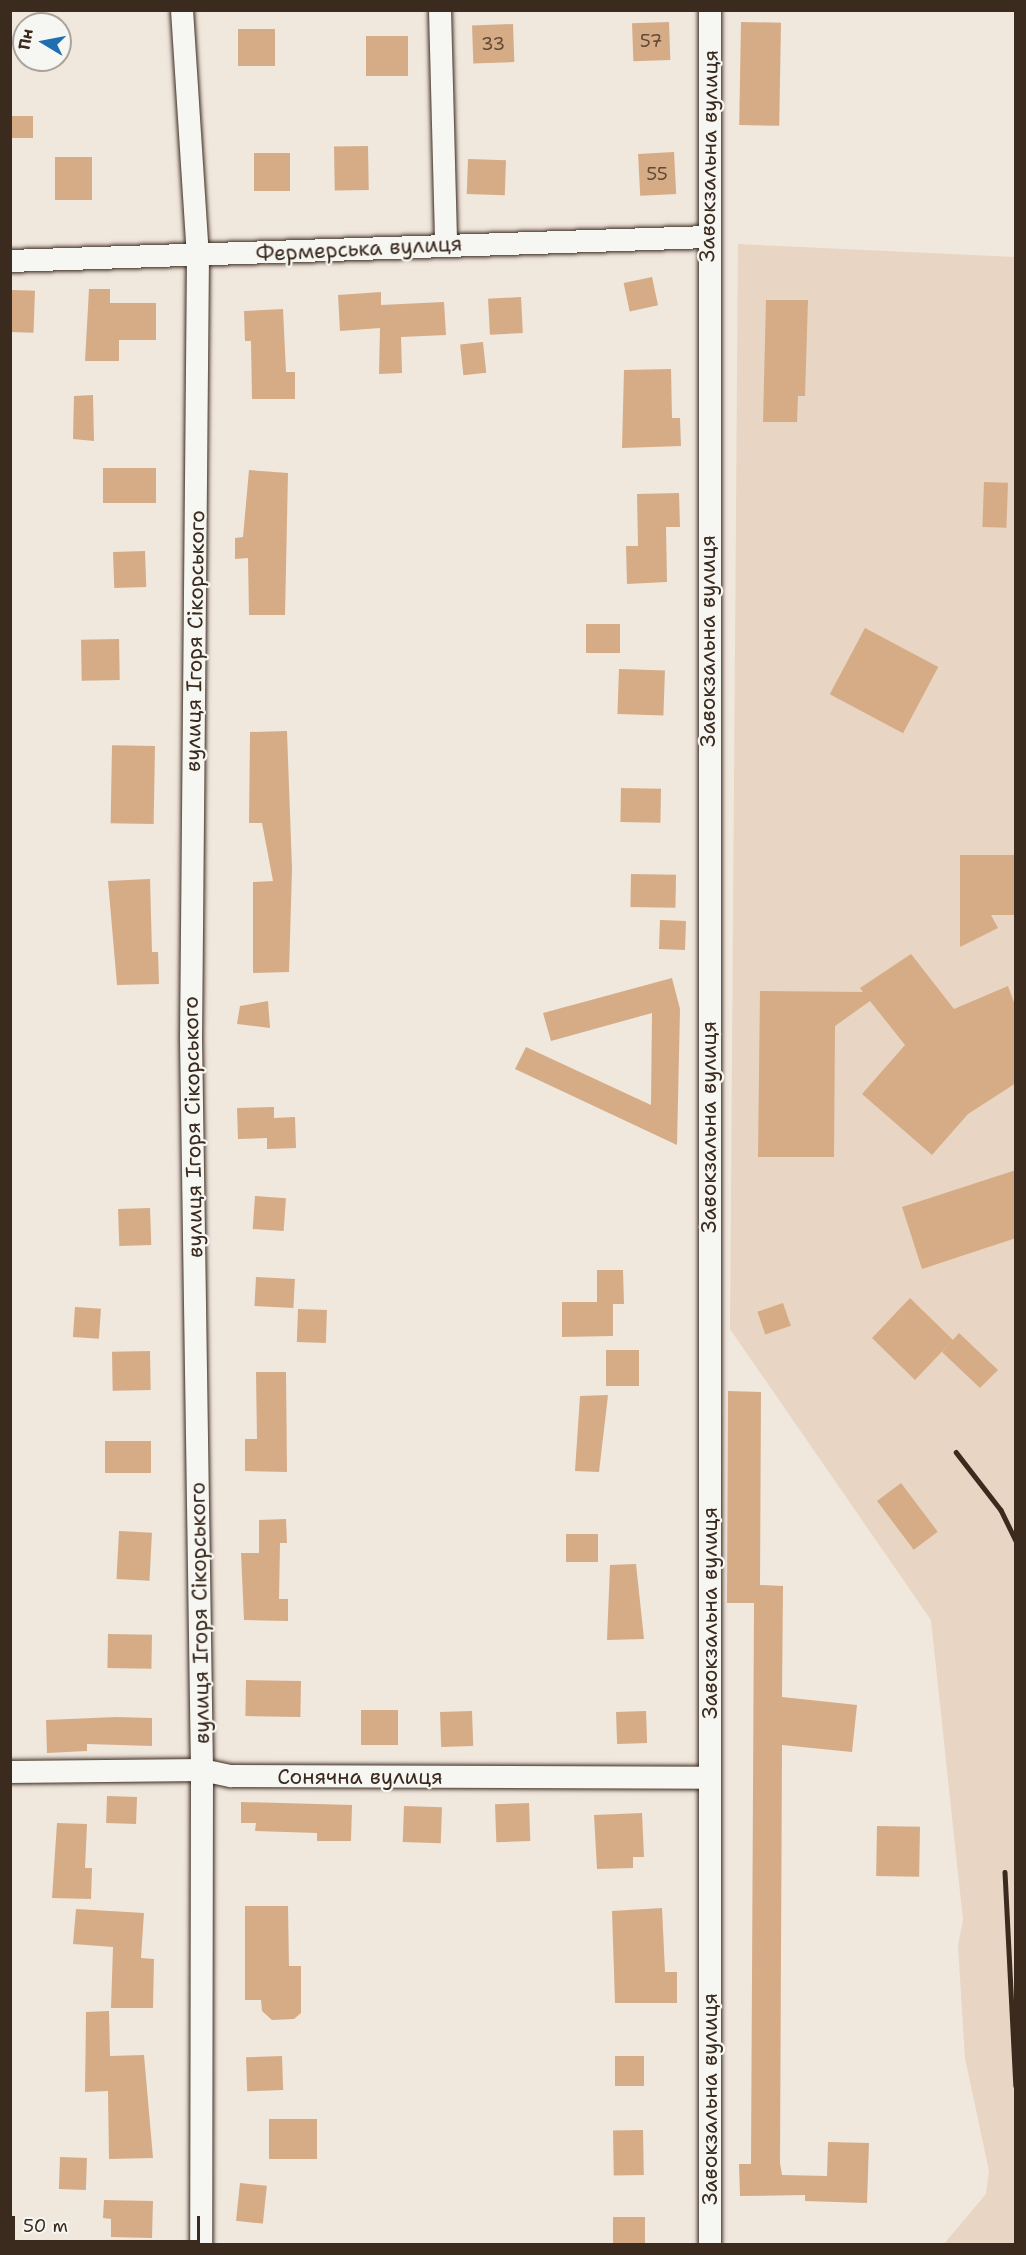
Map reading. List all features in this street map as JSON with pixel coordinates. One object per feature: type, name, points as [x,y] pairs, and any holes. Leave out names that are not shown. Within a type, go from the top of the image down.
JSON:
[{"type":"street","name":"вулиця Ігоря Сікорського","points":[[182,10],[198,256],[191,1036],[202,1770],[201,2244]]},
{"type":"street","points":[[440,10],[446,244]]},
{"type":"street","name":"Завокзальна вулиця","points":[[710,10],[707,237],[710,2244]]},
{"type":"street","name":"Фермерська вулиця","points":[[10,261],[198,256],[446,244],[707,237]]},
{"type":"street","name":"Сонячна вулиця","points":[[10,1772],[202,1770],[231,1776],[710,1778]]},
{"type":"shaded area","points":[[738,244],[1015,257],[1015,2244],[944,2244],[986,2194],[989,2171],[965,2058],[958,1945],[963,1920],[931,1620],[730,1329]]},
{"type":"building","points":[[669,22],[670,60],[633,61],[632,23]]},
{"type":"building","points":[[741,22],[781,23],[779,126],[739,125]]},
{"type":"building","points":[[513,24],[514,62],[473,63],[472,25]]},
{"type":"building","points":[[238,29],[275,29],[275,66],[238,66]]},
{"type":"building","points":[[366,36],[408,36],[408,76],[366,76]]},
{"type":"building","points":[[10,116],[33,116],[33,138],[10,138]]},
{"type":"building","points":[[368,146],[369,190],[335,191],[334,147]]},
{"type":"building","points":[[674,152],[676,194],[640,196],[638,154]]},
{"type":"building","points":[[254,153],[290,153],[290,191],[254,191]]},
{"type":"building","points":[[55,157],[92,157],[92,200],[55,200]]},
{"type":"building","points":[[468,159],[506,160],[505,195],[467,194]]},
{"type":"building","points":[[652,277],[658,305],[630,311],[624,283]]},
{"type":"building","points":[[89,289],[110,289],[110,303],[156,303],[156,340],[119,340],[119,361],[85,361]]},
{"type":"building","points":[[12,290],[35,291],[34,333],[11,332]]},
{"type":"building","points":[[381,292],[381,305],[444,302],[446,335],[401,337],[402,373],[379,374],[380,328],[340,331],[338,295]]},
{"type":"building","points":[[521,297],[523,333],[490,335],[488,299]]},
{"type":"building","points":[[766,300],[808,300],[805,396],[798,396],[797,422],[763,422]]},
{"type":"building","points":[[283,309],[286,372],[295,372],[295,399],[252,399],[251,341],[245,341],[244,311]]},
{"type":"building","points":[[483,342],[486,373],[463,375],[460,344]]},
{"type":"building","points":[[671,369],[672,418],[680,418],[681,446],[622,448],[624,370]]},
{"type":"building","points":[[93,395],[94,441],[73,439],[74,396]]},
{"type":"building","points":[[103,468],[156,468],[156,503],[103,503]]},
{"type":"building","points":[[249,470],[288,473],[285,615],[249,615],[248,558],[235,559],[235,538],[243,537]]},
{"type":"building","points":[[984,482],[1008,483],[1006,528],[982,527]]},
{"type":"building","points":[[679,493],[680,527],[666,527],[667,582],[627,584],[626,546],[638,546],[637,494]]},
{"type":"building","points":[[145,551],[146,587],[114,588],[113,552]]},
{"type":"building","points":[[586,624],[620,624],[620,653],[586,653]]},
{"type":"building","points":[[865,628],[938,667],[903,733],[830,694]]},
{"type":"building","points":[[119,639],[120,680],[82,681],[81,640]]},
{"type":"building","points":[[619,669],[665,671],[663,716],[617,714]]},
{"type":"building","points":[[287,731],[292,869],[289,972],[253,973],[253,882],[273,881],[262,823],[249,823],[250,732]]},
{"type":"building","points":[[112,745],[155,746],[154,824],[111,823]]},
{"type":"building","points":[[621,788],[661,789],[660,823],[620,822]]},
{"type":"building","points":[[960,855],[1016,855],[1016,915],[991,915],[998,928],[960,947]]},
{"type":"building","points":[[631,874],[676,875],[675,908],[630,907]]},
{"type":"building","points":[[150,879],[152,952],[158,952],[159,984],[117,985],[108,881]]},
{"type":"building","points":[[660,920],[686,921],[685,950],[659,949]]},
{"type":"building","points":[[911,954],[954,1009],[1008,986],[1016,1008],[1016,1083],[968,1114],[932,1155],[862,1094],[905,1045],[870,1001],[835,1026],[834,1157],[758,1157],[760,991],[863,992],[860,988]]},
{"type":"building","points":[[672,978],[680,1009],[677,1145],[515,1069],[526,1047],[651,1105],[652,1013],[551,1041],[543,1013]]},
{"type":"building","points":[[268,1001],[270,1028],[237,1024],[240,1006]]},
{"type":"building","points":[[274,1107],[274,1118],[295,1117],[296,1148],[267,1149],[267,1138],[238,1139],[237,1108]]},
{"type":"building","points":[[1016,1170],[1016,1238],[922,1269],[902,1207]]},
{"type":"building","points":[[255,1196],[286,1198],[284,1231],[253,1229]]},
{"type":"building","points":[[150,1208],[151,1245],[119,1246],[118,1209]]},
{"type":"building","points":[[597,1270],[623,1270],[624,1304],[613,1304],[613,1336],[562,1337],[562,1302],[597,1302]]},
{"type":"building","points":[[256,1277],[295,1279],[293,1308],[254,1306]]},
{"type":"building","points":[[910,1298],[953,1340],[915,1380],[872,1338]]},
{"type":"building","points":[[783,1303],[791,1326],[765,1334],[757,1312]]},
{"type":"building","points":[[75,1307],[101,1309],[99,1339],[73,1337]]},
{"type":"building","points":[[298,1309],[327,1310],[326,1343],[297,1342]]},
{"type":"building","points":[[959,1333],[998,1370],[980,1388],[942,1352]]},
{"type":"building","points":[[606,1350],[639,1350],[639,1386],[606,1386]]},
{"type":"building","points":[[150,1351],[151,1390],[113,1391],[112,1352]]},
{"type":"building","points":[[256,1372],[286,1372],[287,1472],[245,1471],[245,1439],[257,1439]]},
{"type":"building","points":[[728,1391],[761,1392],[760,1585],[783,1586],[782,1697],[857,1705],[852,1752],[782,1745],[780,2163],[782,2175],[827,2176],[828,2142],[869,2143],[867,2203],[805,2201],[805,2195],[740,2196],[739,2164],[751,2164],[754,1603],[727,1603]]},
{"type":"building","points":[[608,1395],[599,1472],[575,1471],[580,1396]]},
{"type":"building","points":[[105,1441],[151,1441],[151,1473],[105,1473]]},
{"type":"building","points":[[901,1483],[938,1532],[914,1550],[877,1501]]},
{"type":"building","points":[[286,1519],[287,1543],[280,1543],[279,1599],[288,1599],[288,1621],[244,1620],[241,1553],[259,1553],[259,1520]]},
{"type":"building","points":[[119,1531],[152,1533],[149,1581],[116,1579]]},
{"type":"building","points":[[566,1534],[598,1534],[598,1562],[566,1562]]},
{"type":"building","points":[[636,1564],[644,1639],[607,1640],[610,1565]]},
{"type":"building","points":[[108,1634],[152,1635],[151,1669],[107,1668]]},
{"type":"building","points":[[246,1680],[301,1681],[300,1717],[245,1716]]},
{"type":"building","points":[[361,1710],[398,1710],[398,1745],[361,1745]]},
{"type":"building","points":[[472,1711],[473,1746],[441,1747],[440,1712]]},
{"type":"building","points":[[646,1711],[647,1743],[617,1744],[616,1712]]},
{"type":"building","points":[[152,1718],[152,1746],[87,1744],[87,1751],[47,1753],[46,1720]]},
{"type":"building","points":[[107,1796],[137,1797],[136,1824],[106,1823]]},
{"type":"building","points":[[241,1802],[352,1805],[351,1841],[317,1841],[317,1833],[255,1831],[256,1823],[241,1823]]},
{"type":"building","points":[[529,1803],[530,1841],[496,1842],[495,1804]]},
{"type":"building","points":[[404,1806],[442,1807],[441,1843],[403,1842]]},
{"type":"building","points":[[642,1813],[644,1857],[633,1857],[633,1868],[597,1869],[594,1815]]},
{"type":"building","points":[[57,1823],[87,1824],[85,1868],[92,1868],[91,1899],[52,1898]]},
{"type":"building","points":[[877,1826],[920,1827],[919,1877],[876,1876]]},
{"type":"building","points":[[245,1906],[288,1906],[289,1966],[301,1966],[301,2013],[294,2019],[272,2020],[262,2011],[261,2000],[245,2000]]},
{"type":"building","points":[[662,1908],[665,1972],[677,1972],[677,2003],[615,2003],[612,1911]]},
{"type":"building","points":[[76,1909],[144,1913],[141,1958],[154,1959],[153,2008],[111,2008],[113,1947],[73,1944]]},
{"type":"building","points":[[109,2011],[110,2056],[144,2055],[153,2158],[109,2159],[108,2091],[85,2092],[86,2012]]},
{"type":"building","points":[[282,2056],[283,2090],[247,2091],[246,2057]]},
{"type":"building","points":[[615,2056],[644,2056],[644,2086],[615,2086]]},
{"type":"building","points":[[269,2119],[317,2119],[317,2159],[269,2159]]},
{"type":"building","points":[[643,2130],[644,2175],[614,2176],[613,2131]]},
{"type":"building","points":[[60,2157],[87,2158],[86,2190],[59,2189]]},
{"type":"building","points":[[240,2183],[267,2186],[263,2224],[236,2221]]},
{"type":"building","points":[[104,2200],[153,2201],[152,2238],[111,2237],[111,2219],[103,2218]]},
{"type":"building","points":[[613,2217],[645,2217],[645,2244],[613,2244]]},
{"type":"railway","points":[[956,1452],[1001,1510],[1016,1541]]},
{"type":"railway","points":[[1005,1872],[1016,2086]]}]
